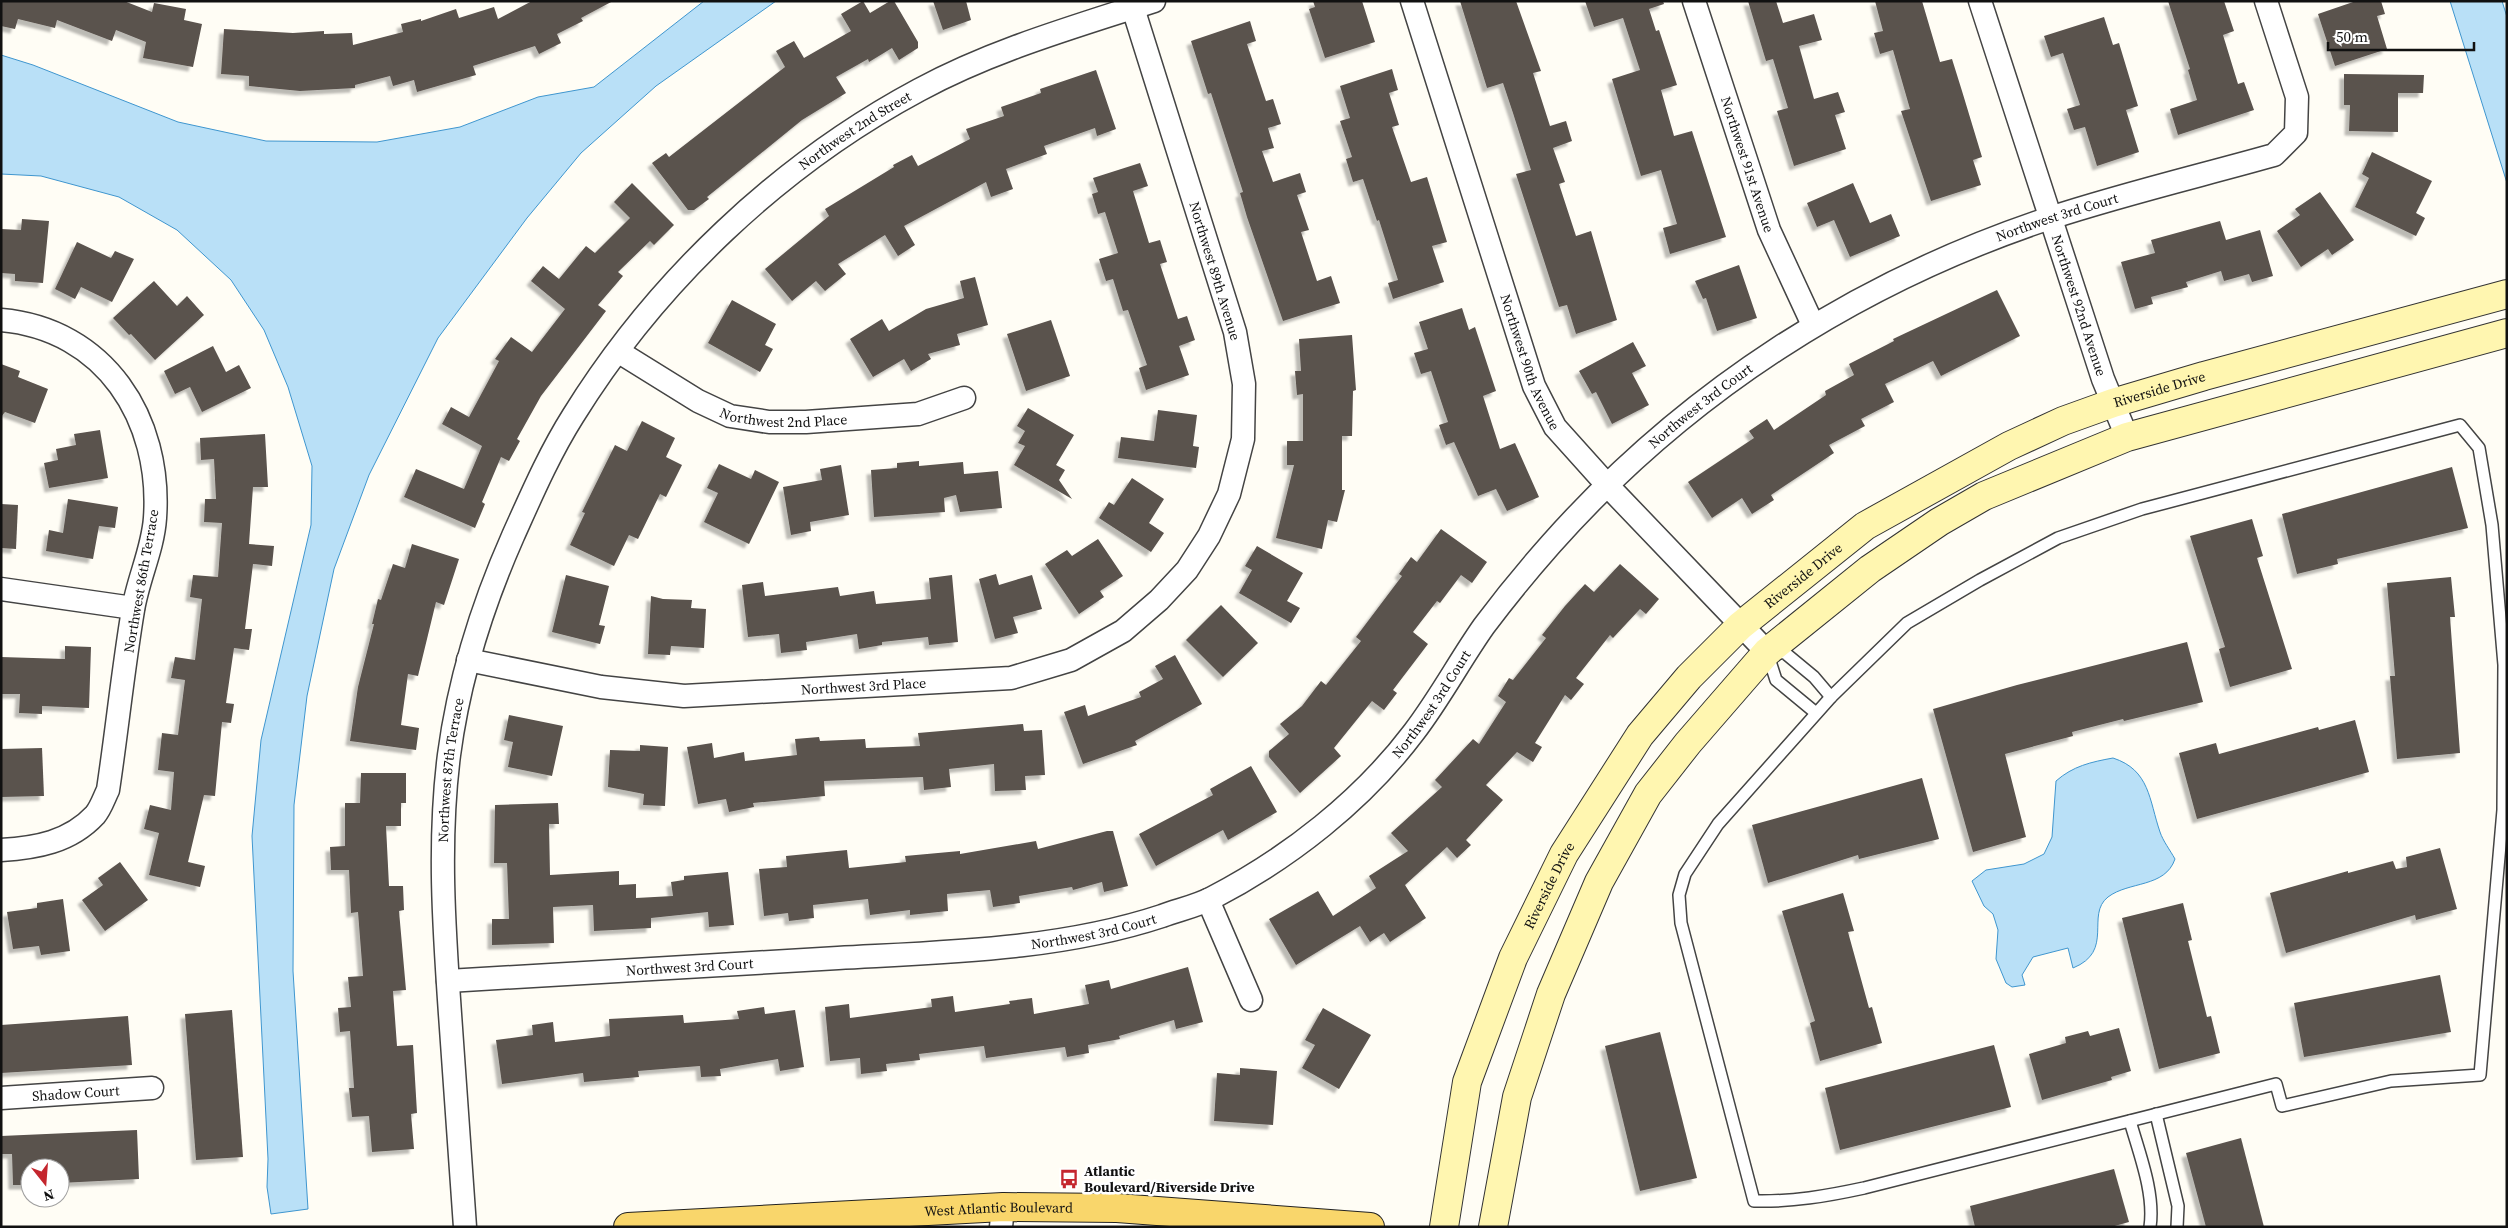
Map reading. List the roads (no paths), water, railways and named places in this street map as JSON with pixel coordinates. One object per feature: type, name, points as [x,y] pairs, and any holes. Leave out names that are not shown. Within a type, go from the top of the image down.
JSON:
[{"type":"main road","name":"West Atlantic Boulevard","points":[[628,1227],[1002,1217],[1117,1208],[1370,1227]]},
{"type":"street","name":"Northwest 2nd Street","points":[[618,352],[663,294],[746,210],[828,146],[919,90],[1022,44],[1154,1]]},
{"type":"street","name":"Northwest 90th Avenue","points":[[1412,1],[1534,386],[1555,427],[1608,486],[1740,626],[1767,652]]},
{"type":"street","name":"Northwest 91st Avenue","points":[[1694,1],[1769,230],[1813,325]]},
{"type":"street","name":"Northwest 92nd Avenue","points":[[1980,1],[2050,218],[2113,403],[2127,437]]},
{"type":"street","name":"Northwest 3rd Court","points":[[448,981],[932,952],[1052,942],[1141,923],[1208,900],[1298,845],[1357,796],[1414,733],[1485,624],[1551,544],[1608,486],[1682,418],[1750,366],[1813,325],[1888,286],[1949,258],[2050,218],[2274,155],[2296,133],[2297,97],[2266,1]]},
{"type":"street","name":"Northwest 89th Avenue","points":[[1133,8],[1235,332],[1244,384],[1243,439],[1229,494],[1209,536]]},
{"type":"street","name":"Riverside Drive","points":[[1444,1227],[1468,1082],[1513,958],[1564,854],[1640,735],[1689,677],[1740,626],[1864,526],[2009,446],[2064,421],[2113,403],[2507,294]]},
{"type":"street","name":"Northwest 86th Terrace","points":[[1,320],[22,322],[69,339],[102,363],[130,398],[147,437],[155,477],[155,520],[133,608],[108,790],[96,814],[78,829],[54,843],[31,848],[1,850]]},
{"type":"street","points":[[1493,1227],[1517,1098],[1551,994],[1599,882],[1648,794],[1688,743],[1767,652],[1870,569],[1939,522],[1984,496],[2127,437],[2507,333]]},
{"type":"street","name":"Northwest 2nd Place","points":[[618,352],[698,401],[730,416],[770,422],[806,422],[918,414],[964,398]]},
{"type":"street","name":"Northwest 87th Terrace","points":[[465,1227],[442,881],[449,755],[468,660],[497,572],[533,491],[572,416],[618,352]]},
{"type":"street","name":"Northwest 3rd Place","points":[[468,660],[601,687],[684,696],[1010,678],[1071,660],[1123,631],[1159,600],[1186,570],[1209,536]]},
{"type":"street","points":[[1,589],[133,608]]},
{"type":"street","points":[[1208,900],[1250,1000]]},
{"type":"street","name":"Shadow Court","points":[[1,1098],[152,1088]]},
{"type":"lane","points":[[2460,425],[2479,448],[2492,525],[2504,665],[2503,810],[2480,1075],[2391,1081],[2282,1106],[2276,1084],[1822,1197],[1785,1202],[1754,1201],[1681,923],[1679,895],[1685,874],[1718,824],[1831,697],[1907,623],[1980,580],[2058,538],[2142,509],[2460,425]]},
{"type":"lane","points":[[1816,714],[1776,680],[1767,652],[1785,654],[1814,677],[1831,697]]},
{"type":"lane","points":[[2156,1114],[2178,1206],[2177,1227]]},
{"type":"lane","points":[[2130,1120],[2146,1177],[2152,1217],[2150,1227]]},
{"type":"water","points":[[704,1],[776,1],[656,86],[581,153],[527,218],[438,338],[369,475],[334,569],[307,696],[294,805],[293,971],[308,1209],[271,1214],[267,1187],[268,1159],[252,836],[261,740],[311,525],[312,466],[288,387],[264,330],[231,280],[177,230],[119,197],[41,176],[1,174],[1,55],[33,65],[178,122],[266,141],[377,142],[460,127],[538,97],[594,87]]},
{"type":"water","points":[[2450,1],[2502,1],[2507,17],[2507,183]]},
{"type":"water","points":[[2113,758],[2125,763],[2141,778],[2150,798],[2161,835],[2175,859],[2170,868],[2155,880],[2126,888],[2108,897],[2099,913],[2098,933],[2093,952],[2086,961],[2073,968],[2068,948],[2033,957],[2022,975],[2025,985],[2012,987],[2006,983],[1996,959],[1998,930],[1993,914],[1984,906],[1972,881],[1986,870],[2024,864],[2044,854],[2052,837],[2056,781],[2083,765]]},
{"type":"place","name":"Atlantic Boulevard/Riverside Drive","points":[[1069,1179]]}]
